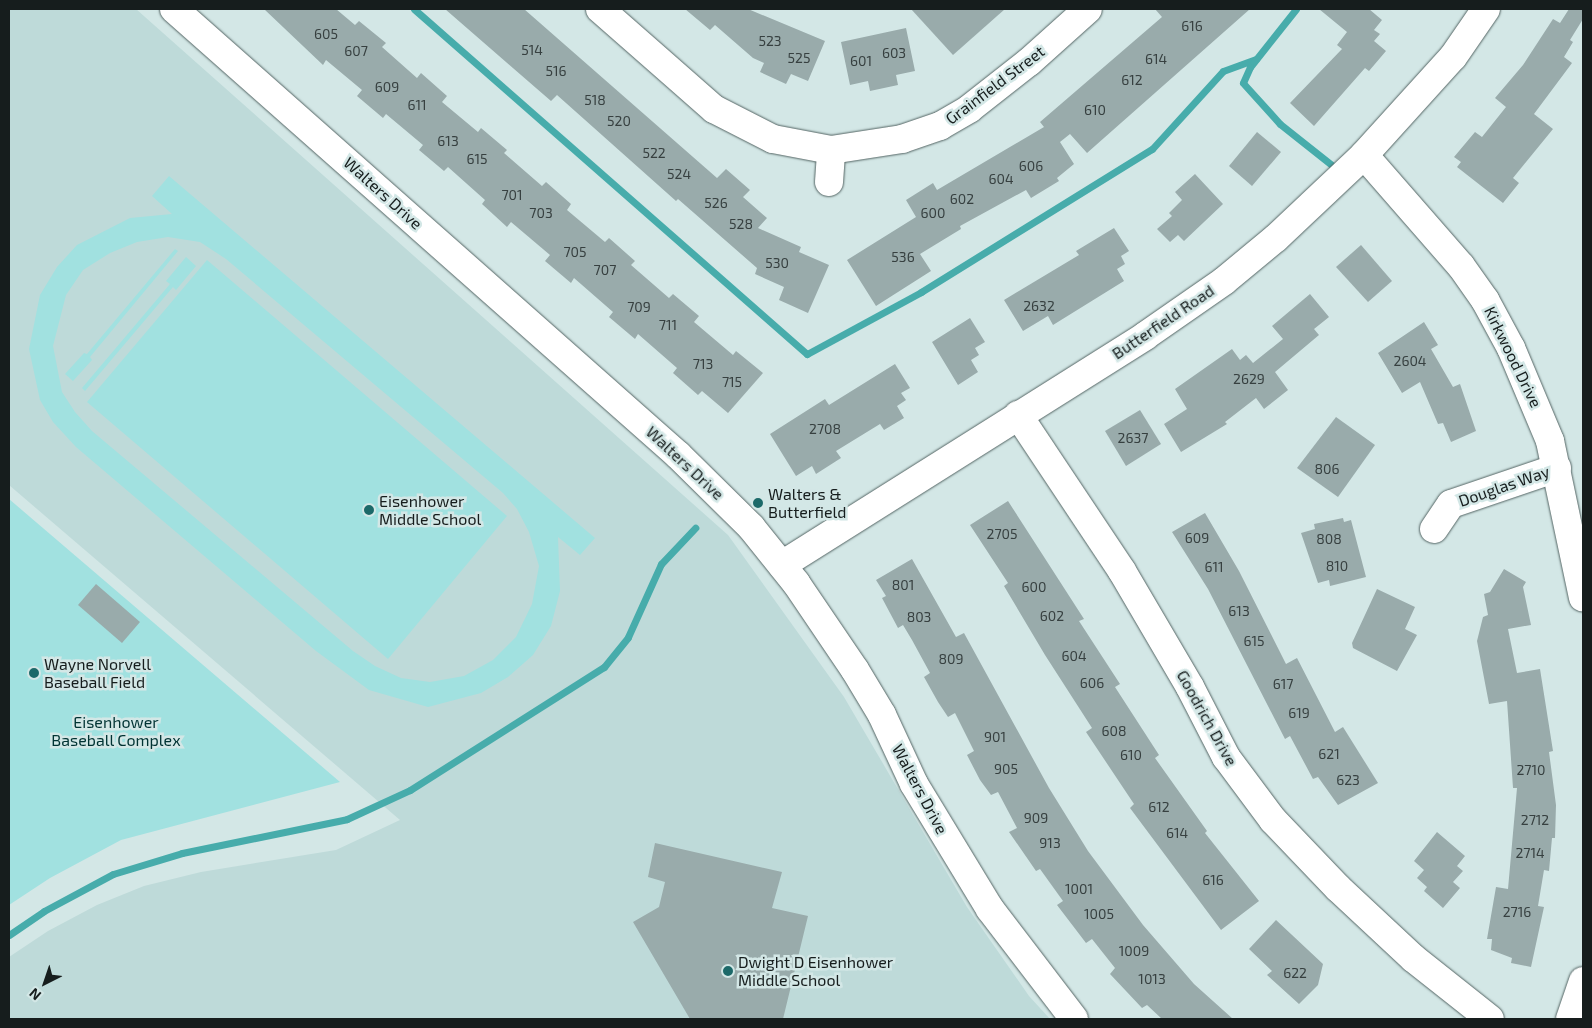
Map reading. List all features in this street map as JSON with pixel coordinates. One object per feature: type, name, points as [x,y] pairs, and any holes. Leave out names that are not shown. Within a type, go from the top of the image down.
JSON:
[{"type":"street","name":"Walters Drive","points":[[174,9],[678,455],[737,513],[782,565],[855,670],[882,714],[914,784],[985,902],[1074,1019]]},
{"type":"street","name":"Grainfield Street","points":[[600,9],[714,109],[773,139],[830,150],[902,139],[940,126],[969,109],[1029,62],[1088,9]]},
{"type":"street","name":"Butterfield Road","points":[[782,565],[1224,281],[1276,238],[1364,155],[1453,57],[1486,9]]},
{"type":"street","points":[[829,182],[830,150]]},
{"type":"street","name":"Kirkwood Drive","points":[[1364,155],[1442,242],[1485,300],[1511,348],[1543,420],[1557,468],[1583,598]]},
{"type":"street","name":"Goodrich Drive","points":[[1018,415],[1122,571],[1190,687],[1226,757],[1273,820],[1338,888],[1413,958],[1490,1019]]},
{"type":"street","name":"Douglas Way","points":[[1434,529],[1451,504],[1557,468]]},
{"type":"street","points":[[1570,1019],[1583,980]]},
{"type":"shaded area","name":"Eisenhower Middle School","points":[[9,9],[136,9],[728,535],[844,697],[967,907],[1029,996],[1050,1019],[9,1019],[9,957],[48,931],[97,905],[144,886],[201,872],[336,850],[400,820],[9,485]]},
{"type":"green space","points":[[169,176],[595,538],[580,555],[558,537],[560,591],[551,626],[533,655],[508,677],[481,693],[428,707],[369,690],[316,651],[76,447],[53,422],[40,400],[29,349],[40,295],[57,267],[77,245],[130,218],[172,214],[152,196]],"holes":[[[168,237],[200,242],[226,259],[503,493],[517,509],[529,532],[539,566],[532,604],[516,637],[493,660],[464,676],[430,682],[401,678],[375,666],[353,651],[92,431],[75,412],[62,392],[53,346],[66,295],[83,270],[110,253],[137,242]]]},
{"type":"green space","points":[[175,249],[178,251],[90,357],[92,360],[73,381],[65,374],[84,353],[87,354]]},
{"type":"green space","points":[[186,257],[196,266],[176,290],[173,287],[85,391],[82,388],[170,284],[166,281]]},
{"type":"green space","points":[[207,260],[507,516],[388,659],[87,402]]},
{"type":"green space","name":"Eisenhower Baseball Complex","points":[[9,499],[340,782],[121,840],[50,878],[9,905]]},
{"type":"building","points":[[264,9],[336,9],[355,25],[359,21],[386,43],[382,47],[417,78],[421,73],[447,96],[442,102],[478,132],[481,128],[507,150],[504,153],[542,186],[546,182],[571,204],[567,210],[605,242],[609,238],[635,261],[631,265],[669,298],[673,294],[699,316],[694,322],[733,355],[736,351],[763,373],[728,413],[702,391],[698,395],[673,373],[677,368],[638,334],[635,339],[609,317],[613,312],[574,278],[571,283],[545,261],[550,255],[511,222],[507,227],[482,204],[485,200],[448,167],[444,171],[419,150],[423,145],[386,114],[383,118],[357,96],[362,90],[326,60],[323,65]]},
{"type":"building","points":[[445,9],[524,9],[717,178],[726,169],[750,190],[743,197],[767,218],[758,228],[801,247],[799,252],[829,265],[808,313],[779,300],[784,287],[755,274],[757,268],[678,199],[676,201],[557,95],[551,101]]},
{"type":"building","points":[[685,9],[748,9],[825,41],[808,81],[791,74],[786,84],[760,72],[764,63],[753,58],[715,25],[710,30]]},
{"type":"building","points":[[911,9],[1005,9],[953,55]]},
{"type":"building","points":[[1155,9],[1250,9],[1087,153],[1070,134],[1060,142],[1074,164],[1057,178],[1059,181],[1031,198],[1026,190],[960,226],[961,229],[920,254],[931,271],[876,306],[847,260],[916,217],[906,200],[933,183],[937,190],[1044,127],[1040,122],[1162,17]]},
{"type":"building","points":[[1319,9],[1369,9],[1382,20],[1374,30],[1380,34],[1374,41],[1386,51],[1369,71],[1365,68],[1314,126],[1290,103],[1342,49],[1337,45],[1347,32]]},
{"type":"building","points":[[1569,9],[1583,9],[1583,19],[1570,40],[1573,42],[1564,57],[1572,63],[1534,114],[1553,129],[1513,178],[1519,183],[1503,203],[1457,167],[1461,162],[1454,157],[1475,132],[1482,137],[1506,107],[1495,98],[1523,65],[1553,19],[1560,23]]},
{"type":"building","points":[[906,28],[915,71],[896,75],[898,85],[870,91],[868,81],[850,85],[841,42]]},
{"type":"building","points":[[1257,132],[1281,152],[1252,186],[1229,166]]},
{"type":"building","points":[[1195,174],[1223,204],[1184,241],[1178,235],[1170,242],[1157,229],[1172,216],[1169,213],[1182,200],[1175,192]]},
{"type":"building","points":[[1114,228],[1129,251],[1121,256],[1125,264],[1117,269],[1124,281],[1053,325],[1048,316],[1023,331],[1004,300],[1079,255],[1076,251]]},
{"type":"building","points":[[1361,245],[1392,281],[1368,302],[1336,267]]},
{"type":"building","points":[[1310,294],[1329,317],[1314,329],[1319,335],[1275,372],[1288,390],[1264,409],[1256,398],[1225,422],[1227,424],[1181,452],[1164,424],[1187,409],[1175,389],[1232,349],[1240,360],[1246,355],[1253,363],[1283,339],[1272,326]]},
{"type":"building","points":[[970,318],[985,342],[975,348],[979,355],[971,360],[978,372],[958,385],[932,342]]},
{"type":"building","points":[[1424,322],[1438,345],[1431,349],[1453,387],[1460,384],[1476,431],[1451,442],[1443,423],[1438,424],[1420,382],[1402,393],[1378,353]]},
{"type":"building","points":[[895,364],[910,388],[901,393],[906,400],[897,406],[904,418],[884,430],[880,424],[836,451],[841,458],[816,474],[812,466],[796,476],[770,434],[825,399],[829,405]]},
{"type":"building","points":[[1140,410],[1161,444],[1126,466],[1105,431]]},
{"type":"building","points":[[1336,417],[1375,445],[1338,497],[1297,468]]},
{"type":"building","points":[[1008,501],[1084,619],[1079,621],[1120,684],[1115,687],[1159,755],[1155,758],[1207,831],[1205,833],[1259,901],[1221,930],[1130,808],[1134,804],[1086,732],[1092,728],[1004,586],[1008,583],[970,525]]},
{"type":"building","points":[[1205,513],[1239,571],[1286,664],[1297,658],[1335,732],[1343,727],[1378,783],[1338,805],[1318,777],[1313,779],[1290,736],[1285,739],[1208,589],[1172,532]]},
{"type":"building","points":[[1343,518],[1344,522],[1351,520],[1366,577],[1330,586],[1329,580],[1318,583],[1301,533],[1315,529],[1314,524]]},
{"type":"building","points":[[912,559],[956,637],[964,633],[1049,788],[1088,851],[1143,925],[1194,984],[1233,1019],[1162,1019],[1147,1005],[1142,1008],[1110,974],[1115,968],[1092,939],[1086,943],[1057,905],[1063,901],[1040,869],[1036,871],[1009,832],[1017,828],[998,792],[991,795],[980,780],[967,755],[974,751],[955,713],[948,717],[938,702],[924,677],[930,673],[903,625],[898,628],[882,598],[886,596],[876,580]]},
{"type":"building","points":[[1504,569],[1526,582],[1523,587],[1531,625],[1508,629],[1517,673],[1540,669],[1553,751],[1549,752],[1556,805],[1555,838],[1552,838],[1549,871],[1544,870],[1538,906],[1544,907],[1531,967],[1511,963],[1512,958],[1491,950],[1492,939],[1487,939],[1496,887],[1508,889],[1517,788],[1513,788],[1507,701],[1489,704],[1477,641],[1483,617],[1488,615],[1484,594],[1490,592]]},
{"type":"building","points":[[96,584],[140,622],[122,643],[78,605]]},
{"type":"building","points":[[1377,589],[1415,607],[1405,629],[1417,635],[1397,671],[1353,648],[1352,643]]},
{"type":"building","points":[[1437,832],[1465,856],[1457,866],[1463,871],[1453,882],[1460,888],[1443,908],[1424,891],[1427,887],[1417,878],[1424,870],[1414,861]]},
{"type":"building","name":"Dwight D Eisenhower Middle School","points":[[655,843],[782,872],[772,908],[808,916],[783,1019],[690,1019],[633,922],[659,907],[665,882],[648,877]]},
{"type":"building","points":[[1276,920],[1323,964],[1318,985],[1299,1004],[1267,975],[1272,971],[1249,949]]},
{"type":"waterway","points":[[414,9],[807,354],[921,292],[1152,149],[1223,71],[1256,59]]},
{"type":"waterway","points":[[1296,9],[1250,67],[1243,83],[1280,124],[1333,166]]},
{"type":"waterway","points":[[9,935],[44,911],[113,874],[182,853],[347,819],[410,790],[604,667],[628,637],[661,564],[695,528]]},
{"type":"place","name":"Walters & Butterfield","points":[[758,503]]},
{"type":"place","name":"Eisenhower Middle School","points":[[369,510]]},
{"type":"place","name":"Wayne Norvell Baseball Field","points":[[34,673]]},
{"type":"place","name":"Dwight D Eisenhower Middle School","points":[[728,971]]}]
